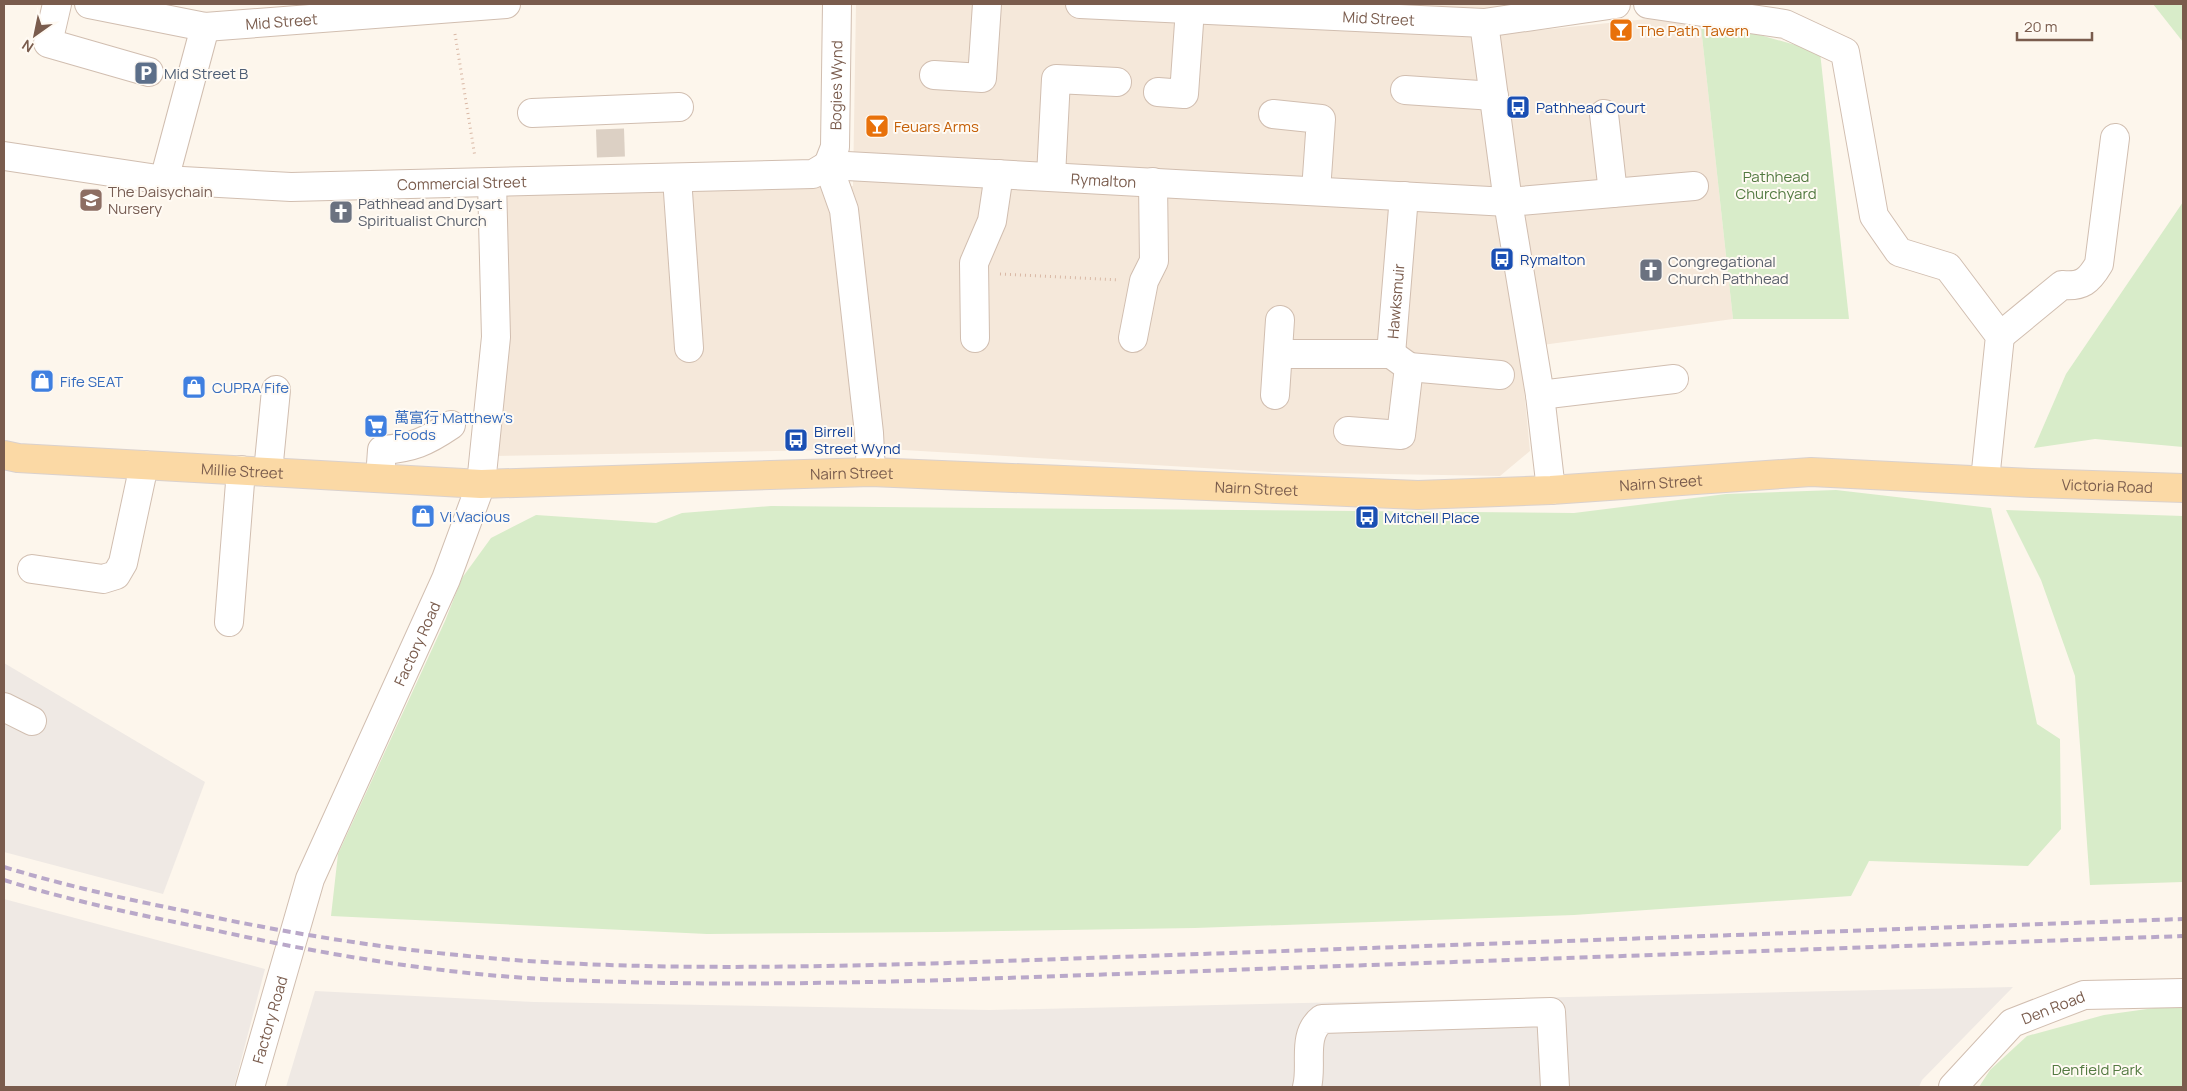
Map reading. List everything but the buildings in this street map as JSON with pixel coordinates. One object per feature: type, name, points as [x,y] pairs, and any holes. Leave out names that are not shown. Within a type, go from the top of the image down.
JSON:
[{"type":"main road","name":"Millie Street","points":[[4,455],[18,458],[481,484]]},
{"type":"main road","name":"Nairn Street","points":[[481,484],[871,472],[1418,495],[1551,490],[1811,472],[2031,483]]},
{"type":"main road","name":"Victoria Road","points":[[2031,483],[2183,488]]},
{"type":"street","points":[[57,4],[48,43],[149,72]]},
{"type":"street","name":"Mid Street","points":[[88,4],[205,27],[276,13],[451,8],[506,4]]},
{"type":"street","name":"Bogies Wynd","points":[[828,165],[835,147],[837,4]]},
{"type":"street","points":[[934,75],[982,78],[987,4]]},
{"type":"street","name":"Mid Street","points":[[1080,4],[1190,9],[1261,8],[1431,12],[1484,23],[1616,4]]},
{"type":"street","points":[[1648,4],[1785,24],[1844,52],[1874,216],[1899,252],[1948,267],[2000,336],[1985,480]]},
{"type":"street","points":[[1158,92],[1184,94],[1190,9]]},
{"type":"street","points":[[1484,23],[1508,202],[1540,395],[1551,490]]},
{"type":"street","points":[[164,180],[205,27]]},
{"type":"street","points":[[1051,176],[1056,79],[1117,82]]},
{"type":"street","points":[[1405,90],[1494,96]]},
{"type":"street","points":[[532,113],[610,120],[679,107]]},
{"type":"street","points":[[1273,114],[1321,119],[1316,191]]},
{"type":"street","points":[[1604,114],[1613,193]]},
{"type":"street","points":[[2000,336],[2062,286],[2075,287],[2092,275],[2098,264],[2115,138]]},
{"type":"street","name":"Commercial Street","points":[[4,156],[164,180],[292,187],[485,182],[612,169],[677,178],[813,174],[828,165]]},
{"type":"street","points":[[828,165],[844,210],[870,433],[871,472]]},
{"type":"street","name":"Rymalton","points":[[828,165],[1508,202]]},
{"type":"street","points":[[975,338],[974,263],[992,221],[998,174]]},
{"type":"street","points":[[677,178],[690,348]]},
{"type":"street","name":"Factory Road","points":[[250,1087],[310,879],[446,579],[481,484],[496,337],[485,182]]},
{"type":"street","points":[[1134,338],[1144,281],[1154,261],[1153,182]]},
{"type":"street","points":[[1508,202],[1694,186]]},
{"type":"street","name":"Hawksmuir","points":[[1278,354],[1400,361],[1404,196]]},
{"type":"street","points":[[1275,395],[1280,320]]},
{"type":"street","points":[[1348,431],[1401,436],[1400,361],[1500,375]]},
{"type":"street","points":[[1540,395],[1674,379]]},
{"type":"street","points":[[268,472],[276,390]]},
{"type":"street","points":[[380,478],[382,450],[399,449],[426,442],[451,425]]},
{"type":"street","points":[[32,569],[103,579],[116,575],[123,563],[144,465]]},
{"type":"street","points":[[229,622],[241,470]]},
{"type":"street","points":[[4,707],[32,721]]},
{"type":"street","name":"Den Road","points":[[1954,1087],[2012,1023],[2084,995],[2183,993]]},
{"type":"street","points":[[1307,1087],[1310,1035],[1314,1025],[1322,1019],[1551,1012],[1555,1087]]},
{"type":"path","points":[[451,8],[485,182]]},
{"type":"path","points":[[974,273],[1144,281]]},
{"type":"shaded area","points":[[856,4],[1505,4],[1501,34],[1647,19],[1700,18],[1733,319],[1520,348],[1530,451],[1500,476],[1271,472],[887,449],[492,456],[499,195],[853,186]]},
{"type":"shaded area","points":[[4,663],[205,782],[163,894],[4,852]]},
{"type":"shaded area","points":[[4,899],[265,969],[234,1087],[4,1087]]},
{"type":"shaded area","points":[[2013,987],[1922,1080],[1919,1087],[286,1087],[315,991],[534,1002],[990,1010]]},
{"type":"green space","points":[[2153,4],[2183,4],[2183,42]]},
{"type":"green space","name":"Pathhead Churchyard","points":[[1700,18],[1820,52],[1849,319],[1733,319]]},
{"type":"green space","points":[[2183,202],[2183,447],[2095,439],[2034,448],[2066,374]]},
{"type":"green space","points":[[1836,490],[1991,508],[2037,724],[2060,739],[2061,829],[2028,866],[1869,861],[1851,896],[1574,915],[1195,928],[707,934],[331,916],[338,854],[445,621],[462,578],[491,538],[536,515],[656,523],[682,513],[771,506],[1574,513],[1726,494]]},
{"type":"green space","points":[[2006,510],[2183,516],[2183,882],[2090,885],[2075,676],[2041,580]]},
{"type":"green space","name":"Denfield Park","points":[[2183,1004],[2183,1087],[1979,1087],[1990,1070],[2027,1036],[2104,1015]]},
{"type":"tunnel","points":[[610,129],[611,159]]},
{"type":"railway","points":[[4,867],[117,897],[313,936],[484,958],[632,966],[685,967],[948,963],[2183,919]]},
{"type":"railway","points":[[4,880],[55,895],[131,913],[367,959],[447,971],[580,981],[790,983],[949,980],[2183,936]]},
{"type":"place","name":"The Path Tavern","points":[[1621,30]]},
{"type":"place","name":"Mid Street B","points":[[146,73]]},
{"type":"place","name":"Pathhead Court","points":[[1518,107]]},
{"type":"place","name":"Feuars Arms","points":[[877,126]]},
{"type":"place","name":"The Daisychain Nursery","points":[[91,200]]},
{"type":"place","name":"Pathhead and Dysart Spiritualist Church","points":[[341,212]]},
{"type":"place","name":"Rymalton","points":[[1502,259]]},
{"type":"place","name":"Congregational Church Pathhead","points":[[1651,270]]},
{"type":"place","name":"Fife SEAT","points":[[42,381]]},
{"type":"place","name":"CUPRA Fife","points":[[194,387]]},
{"type":"place","name":"萬富行 Matthew's Foods","points":[[376,426]]},
{"type":"place","name":"Birrell Street Wynd","points":[[796,440]]},
{"type":"place","name":"Vi.Vacious","points":[[423,516]]},
{"type":"place","name":"Mitchell Place","points":[[1367,517]]}]
